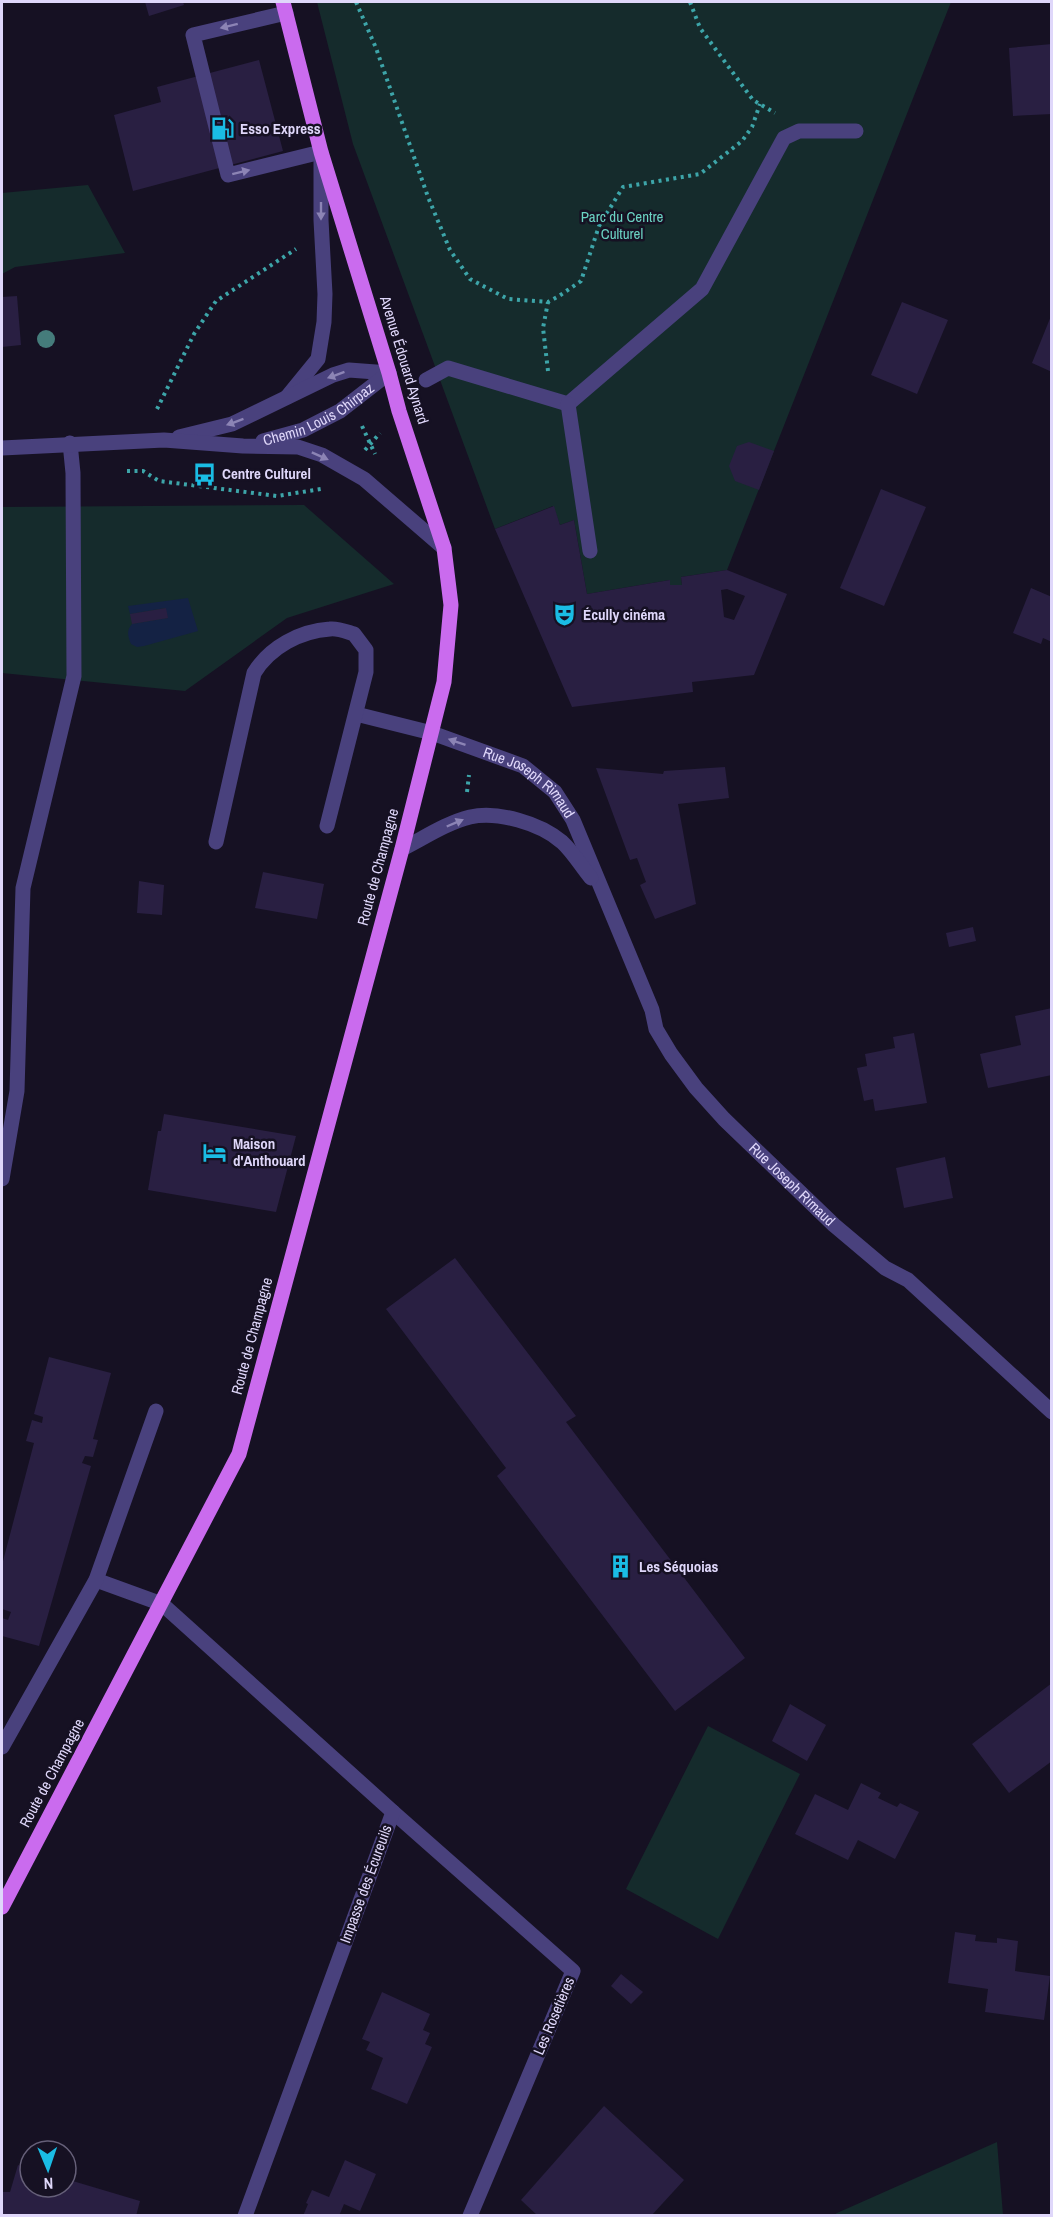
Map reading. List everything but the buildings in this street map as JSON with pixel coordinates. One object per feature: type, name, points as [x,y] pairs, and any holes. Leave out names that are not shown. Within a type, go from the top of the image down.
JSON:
[{"type":"main road","name":"Avenue Édouard Aynard","points":[[285,7],[321,152],[399,411],[444,548],[450,605],[444,682],[432,733]]},
{"type":"main road","name":"Route de Champagne","points":[[2,1907],[239,1454],[432,733]]},
{"type":"street","points":[[285,7],[193,35],[228,175],[321,152]]},
{"type":"street","points":[[568,404],[702,289],[784,138],[800,131],[856,131]]},
{"type":"street","name":"Chemin Louis Chirpaz","points":[[287,397],[318,359],[324,322],[326,294],[321,220],[321,152]]},
{"type":"street","points":[[426,380],[448,368],[568,404]]},
{"type":"street","name":"Chemin Louis Chirpaz","points":[[164,440],[232,424],[333,375],[349,370],[389,373]]},
{"type":"street","name":"Chemin Louis Chirpaz","points":[[243,446],[303,430],[340,411],[389,373]]},
{"type":"street","points":[[568,404],[591,551]]},
{"type":"street","name":"Chemin Louis Chirpaz","points":[[2,447],[164,440],[243,446],[298,447],[322,455],[364,479],[444,548]]},
{"type":"street","points":[[2,1179],[17,1090],[23,888],[74,676],[73,473],[70,443]]},
{"type":"street","points":[[216,843],[254,673],[275,647],[299,636],[332,628],[354,634],[366,650],[366,672],[327,826]]},
{"type":"street","name":"Rue Joseph Rimaud","points":[[356,714],[432,733],[523,766],[555,792],[573,820],[652,1010],[656,1029],[671,1054],[703,1096],[834,1225],[885,1268],[908,1280],[1052,1412]]},
{"type":"street","name":"Rue Joseph Rimaud","points":[[402,849],[455,822],[470,817],[486,815],[521,822],[560,840],[606,900]]},
{"type":"street","points":[[2,1747],[96,1580],[156,1412]]},
{"type":"street","points":[[96,1580],[162,1604]]},
{"type":"street","name":"Impasse des Écureuils","points":[[162,1604],[393,1812],[245,2216]]},
{"type":"street","name":"Les Rosetières","points":[[393,1812],[573,1971],[470,2216]]},
{"type":"path","points":[[356,2],[376,48],[428,197],[450,250],[470,279],[508,299],[548,302],[581,281],[599,226],[623,187],[700,174],[742,141],[752,127],[760,104]]},
{"type":"path","points":[[690,2],[700,28],[753,100],[800,131]]},
{"type":"path","points":[[157,409],[194,334],[216,301],[294,251],[300,244]]},
{"type":"path","points":[[548,302],[543,328],[549,379]]},
{"type":"path","points":[[358,417],[370,443]]},
{"type":"path","points":[[467,792],[469,772]]},
{"type":"green space","name":"Parc du Centre Culturel","points":[[317,2],[951,2],[727,570],[681,577],[682,585],[670,585],[670,580],[587,594],[574,520],[560,525],[553,506],[495,529],[353,144]]},
{"type":"green space","points":[[88,185],[125,253],[15,267],[2,274],[2,193]]},
{"type":"green space","points":[[304,505],[394,584],[287,618],[185,691],[2,673],[2,507]]},
{"type":"green space","points":[[708,1726],[800,1774],[718,1939],[626,1889]]},
{"type":"green space","points":[[997,2142],[1003,2215],[834,2215],[837,2213]]},
{"type":"water","points":[[188,598],[198,631],[144,646],[137,647],[131,644],[128,634],[132,624],[168,618],[165,608],[130,614],[128,606]]},
{"type":"place","name":"Esso Express","points":[[222,129]]},
{"type":"place","name":"Centre Culturel","points":[[204,474]]},
{"type":"place","name":"Écully cinéma","points":[[565,615]]},
{"type":"place","name":"Maison d'Anthouard","points":[[215,1153]]},
{"type":"place","name":"Les Séquoias","points":[[621,1567]]}]
